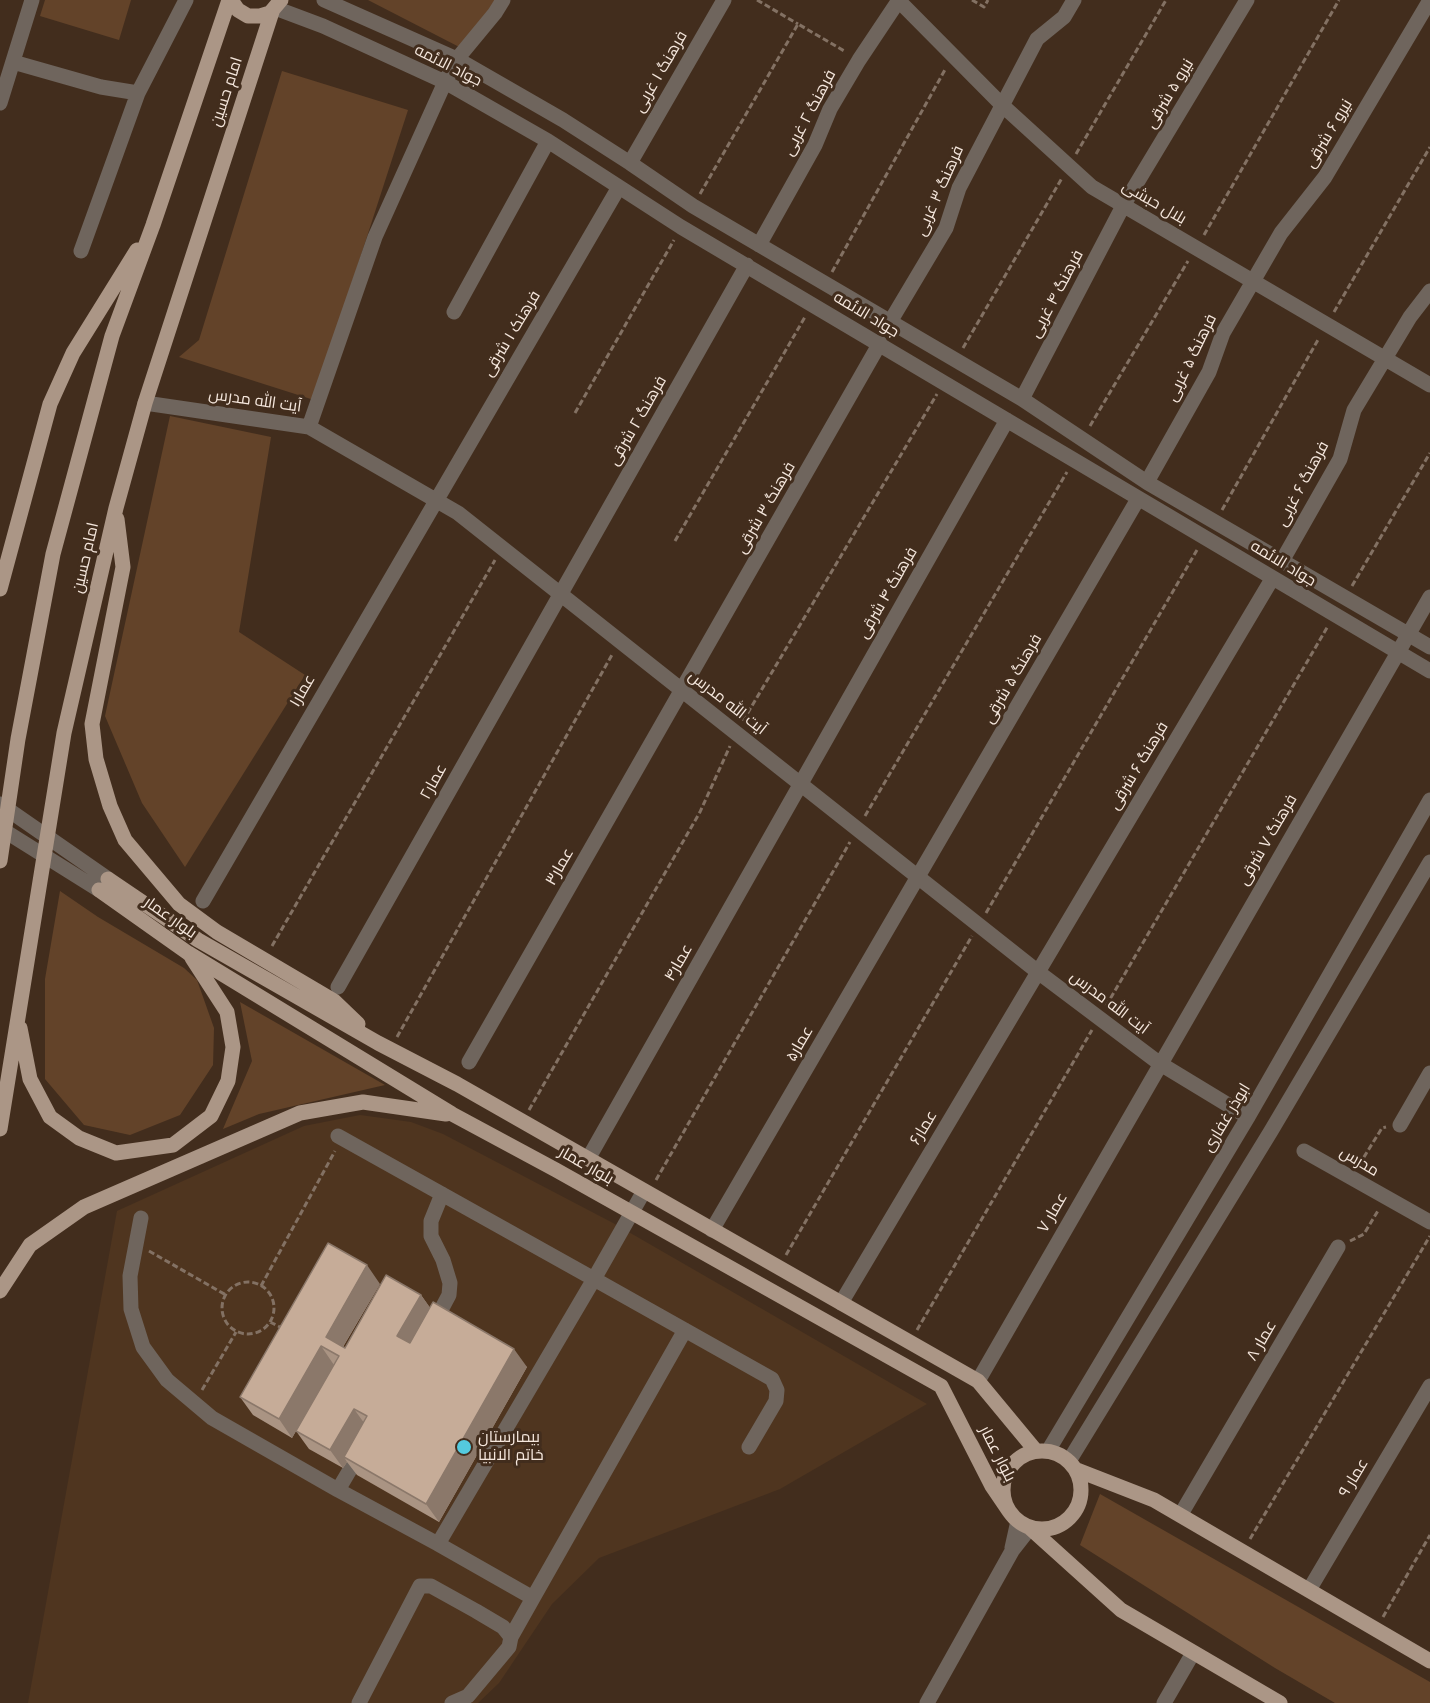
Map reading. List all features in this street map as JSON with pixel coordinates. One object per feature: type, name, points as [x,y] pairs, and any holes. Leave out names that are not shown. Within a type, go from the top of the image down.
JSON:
[{"type":"main road","points":[[230,0],[238,10],[248,16],[260,16],[276,7]]},
{"type":"main road","name":"امام حسین","points":[[0,861],[18,739],[53,554],[112,336],[153,225],[230,0]]},
{"type":"main road","name":"امام حسین","points":[[0,1129],[64,733],[116,508],[145,403],[276,7]]},
{"type":"main road","points":[[0,589],[50,404],[73,353],[153,225]]},
{"type":"main road","points":[[116,508],[123,567],[92,724],[96,759],[110,806],[125,840],[179,904],[217,932],[334,1001],[384,1046]]},
{"type":"main road","name":"بلوار عمار","points":[[104,884],[384,1046],[457,1084],[978,1381],[1042,1451]]},
{"type":"main road","name":"بلوار عمار","points":[[104,884],[188,953],[452,1114],[941,1386],[992,1486],[1019,1520],[1121,1610],[1280,1703]]},
{"type":"main road","points":[[18,1017],[30,1079],[50,1117],[79,1138],[116,1153],[173,1145],[211,1116],[228,1081],[233,1047],[228,1012],[188,953]]},
{"type":"main road","points":[[0,1291],[30,1245],[84,1207],[300,1113],[363,1102],[452,1114]]},
{"type":"main road","points":[[1073,1466],[1081,1483],[1081,1497],[1077,1510],[1068,1520],[1056,1527],[1043,1530],[1019,1520],[1004,1499],[1003,1485],[1007,1472],[1015,1462],[1024,1455],[1042,1451],[1059,1454],[1073,1466],[1154,1500],[1181,1514],[1430,1661]]},
{"type":"street","points":[[0,103],[32,0]]},
{"type":"street","points":[[81,251],[138,93],[186,0]]},
{"type":"street","points":[[309,427],[375,237],[445,82],[457,59],[503,0]]},
{"type":"street","name":"فرهنگ ۱ غربی","points":[[630,162],[724,0]]},
{"type":"street","name":"بلال حبشی","points":[[899,0],[1002,105],[1092,187],[1430,385]]},
{"type":"street","name":"فرهنگ ۲ غربی","points":[[759,245],[815,145],[830,109],[899,0]]},
{"type":"street","name":"فرهنگ ۳ غربی","points":[[891,322],[946,228],[959,188],[1037,39],[1064,18],[1074,0]]},
{"type":"street","name":"نیرو ۵ شرقی","points":[[1123,206],[1247,0]]},
{"type":"street","name":"نیرو ۶ شرقی","points":[[1253,282],[1281,233],[1325,177],[1430,0]]},
{"type":"street","points":[[323,26],[322,15],[329,1]]},
{"type":"street","name":"جواد الائمه","points":[[329,1],[457,59],[563,120],[630,162],[693,206],[1022,399],[1147,482],[1430,647]]},
{"type":"street","name":"جواد الائمه","points":[[276,7],[445,82],[548,141],[681,227],[1430,671]]},
{"type":"street","points":[[13,62],[101,87],[138,93]]},
{"type":"street","points":[[454,312],[548,141]]},
{"type":"street","name":"فرهنک ۱ شرقی","points":[[435,500],[619,187]]},
{"type":"street","name":"فرهنگ ۴ غربی","points":[[1022,399],[1123,206]]},
{"type":"street","name":"فرهنگ ۲ شرقی","points":[[560,594],[747,265]]},
{"type":"street","name":"فرهنگ ۵ غربی","points":[[1147,482],[1209,372],[1223,333],[1253,282]]},
{"type":"street","name":"فرهنگ ۶ غربی","points":[[1282,561],[1340,459],[1354,410],[1410,317],[1430,291]]},
{"type":"street","name":"فرهنگ ۳ شرقی","points":[[682,690],[880,343]]},
{"type":"street","name":"آیت الله مدرس","points":[[145,403],[309,427],[458,513],[1038,972],[1159,1063],[1248,1117]]},
{"type":"street","name":"فرهنگ ۴ شرقی","points":[[801,784],[1007,420]]},
{"type":"street","name":"فرهنگ ۵ شرقی","points":[[918,877],[1138,499]]},
{"type":"street","name":"عمار۱","points":[[203,901],[435,500]]},
{"type":"street","name":"فرهنگ ۶ شرقی","points":[[1038,972],[1272,579]]},
{"type":"street","name":"عمار۲","points":[[338,987],[560,594]]},
{"type":"street","name":"فرهنگ ۷ شرقی","points":[[1159,1063],[1430,597]]},
{"type":"street","name":"عمار۳","points":[[469,1062],[682,690]]},
{"type":"street","name":"عمار۴","points":[[588,1159],[801,784]]},
{"type":"street","name":"ابوذر غفاری","points":[[1042,1451],[1248,1117],[1430,800]]},
{"type":"street","points":[[0,804],[104,884]]},
{"type":"street","points":[[0,828],[104,884]]},
{"type":"street","points":[[1073,1466],[1430,862]]},
{"type":"street","name":"عمار۵","points":[[712,1230],[918,877]]},
{"type":"street","name":"عمار۶","points":[[841,1303],[1038,972]]},
{"type":"street","name":"عمار ۷","points":[[978,1381],[1159,1063]]},
{"type":"street","points":[[1400,1125],[1430,1073]]},
{"type":"street","points":[[340,1137],[772,1379],[777,1390],[776,1401],[748,1447]]},
{"type":"street","name":"مدرس","points":[[1304,1151],[1430,1222]]},
{"type":"street","points":[[438,1544],[644,1191]]},
{"type":"street","points":[[426,1336],[449,1295],[450,1283],[443,1260],[431,1236],[431,1221],[442,1194]]},
{"type":"street","points":[[141,1218],[130,1276],[131,1309],[143,1347],[167,1380],[212,1418],[533,1598]]},
{"type":"street","name":"عمار ۸","points":[[1181,1514],[1338,1247]]},
{"type":"street","points":[[452,1703],[468,1696],[509,1647],[511,1637],[685,1330]]},
{"type":"street","name":"عمار ۹","points":[[1309,1590],[1430,1386]]},
{"type":"street","points":[[338,1490],[367,1440]]},
{"type":"street","points":[[927,1703],[1012,1551],[1019,1520]]},
{"type":"street","points":[[359,1703],[420,1586],[431,1586],[484,1615],[502,1627],[511,1637]]},
{"type":"street","points":[[1164,1703],[1193,1653]]},
{"type":"path","points":[[757,0],[859,60]]},
{"type":"path","points":[[972,0],[984,8],[988,0]]},
{"type":"path","points":[[1082,439],[1196,248],[1339,0]]},
{"type":"path","points":[[693,206],[798,24]]},
{"type":"path","points":[[825,284],[953,56]]},
{"type":"path","points":[[575,413],[681,227]]},
{"type":"path","points":[[675,541],[813,304]]},
{"type":"path","points":[[1345,598],[1430,453]]},
{"type":"path","points":[[779,1268],[1204,538]]},
{"type":"path","points":[[264,960],[502,548]]},
{"type":"path","points":[[910,1342],[1334,615]]},
{"type":"path","points":[[384,1046],[620,641]]},
{"type":"path","points":[[1351,1178],[1382,1128],[1400,1125]]},
{"type":"path","points":[[261,1286],[340,1137]]},
{"type":"path","points":[[1338,1247],[1364,1234],[1385,1198]]},
{"type":"path","points":[[1243,1551],[1430,1236]]},
{"type":"path","points":[[136,1244],[226,1295]]},
{"type":"path","points":[[253,1282],[261,1286],[272,1297],[274,1310],[270,1322],[261,1331],[249,1335],[237,1332],[226,1324],[222,1313],[222,1300],[229,1289],[240,1283],[253,1282]]},
{"type":"path","points":[[270,1322],[288,1332]]},
{"type":"path","points":[[194,1403],[237,1332]]},
{"type":"path","points":[[1376,1629],[1430,1535]]},
{"type":"shaded area","points":[[45,0],[131,0],[119,40],[40,16]]},
{"type":"shaded area","points":[[368,0],[499,0],[469,52]]},
{"type":"shaded area","points":[[282,71],[408,110],[314,400],[179,357],[199,340]]},
{"type":"shaded area","points":[[170,416],[271,437],[239,632],[305,675],[185,867],[142,803],[105,716]]},
{"type":"shaded area","points":[[60,891],[98,917],[184,968],[197,980],[214,1028],[213,1065],[180,1115],[130,1135],[84,1125],[45,1079],[45,979]]},
{"type":"shaded area","points":[[240,1002],[385,1085],[259,1114],[223,1129],[252,1061]]},
{"type":"shaded area","name":"بیمارستان خاتم الانبیا","points":[[360,1115],[411,1122],[443,1134],[613,1223],[927,1404],[780,1489],[599,1558],[552,1604],[499,1683],[478,1703],[28,1703],[117,1211],[304,1126]]},
{"type":"shaded area","points":[[1100,1494],[1430,1682],[1430,1703],[1335,1703],[1275,1668],[1080,1545]]},
{"type":"building","points":[[328,1243],[367,1265],[326,1337],[345,1348],[386,1275],[421,1295],[397,1336],[410,1343],[433,1302],[514,1349],[426,1504],[344,1457],[367,1416],[354,1409],[330,1450],[296,1431],[339,1356],[321,1346],[279,1419],[240,1397]]},
{"type":"place","name":"بیمارستان خاتم الانبیا","points":[[464,1447]]}]
